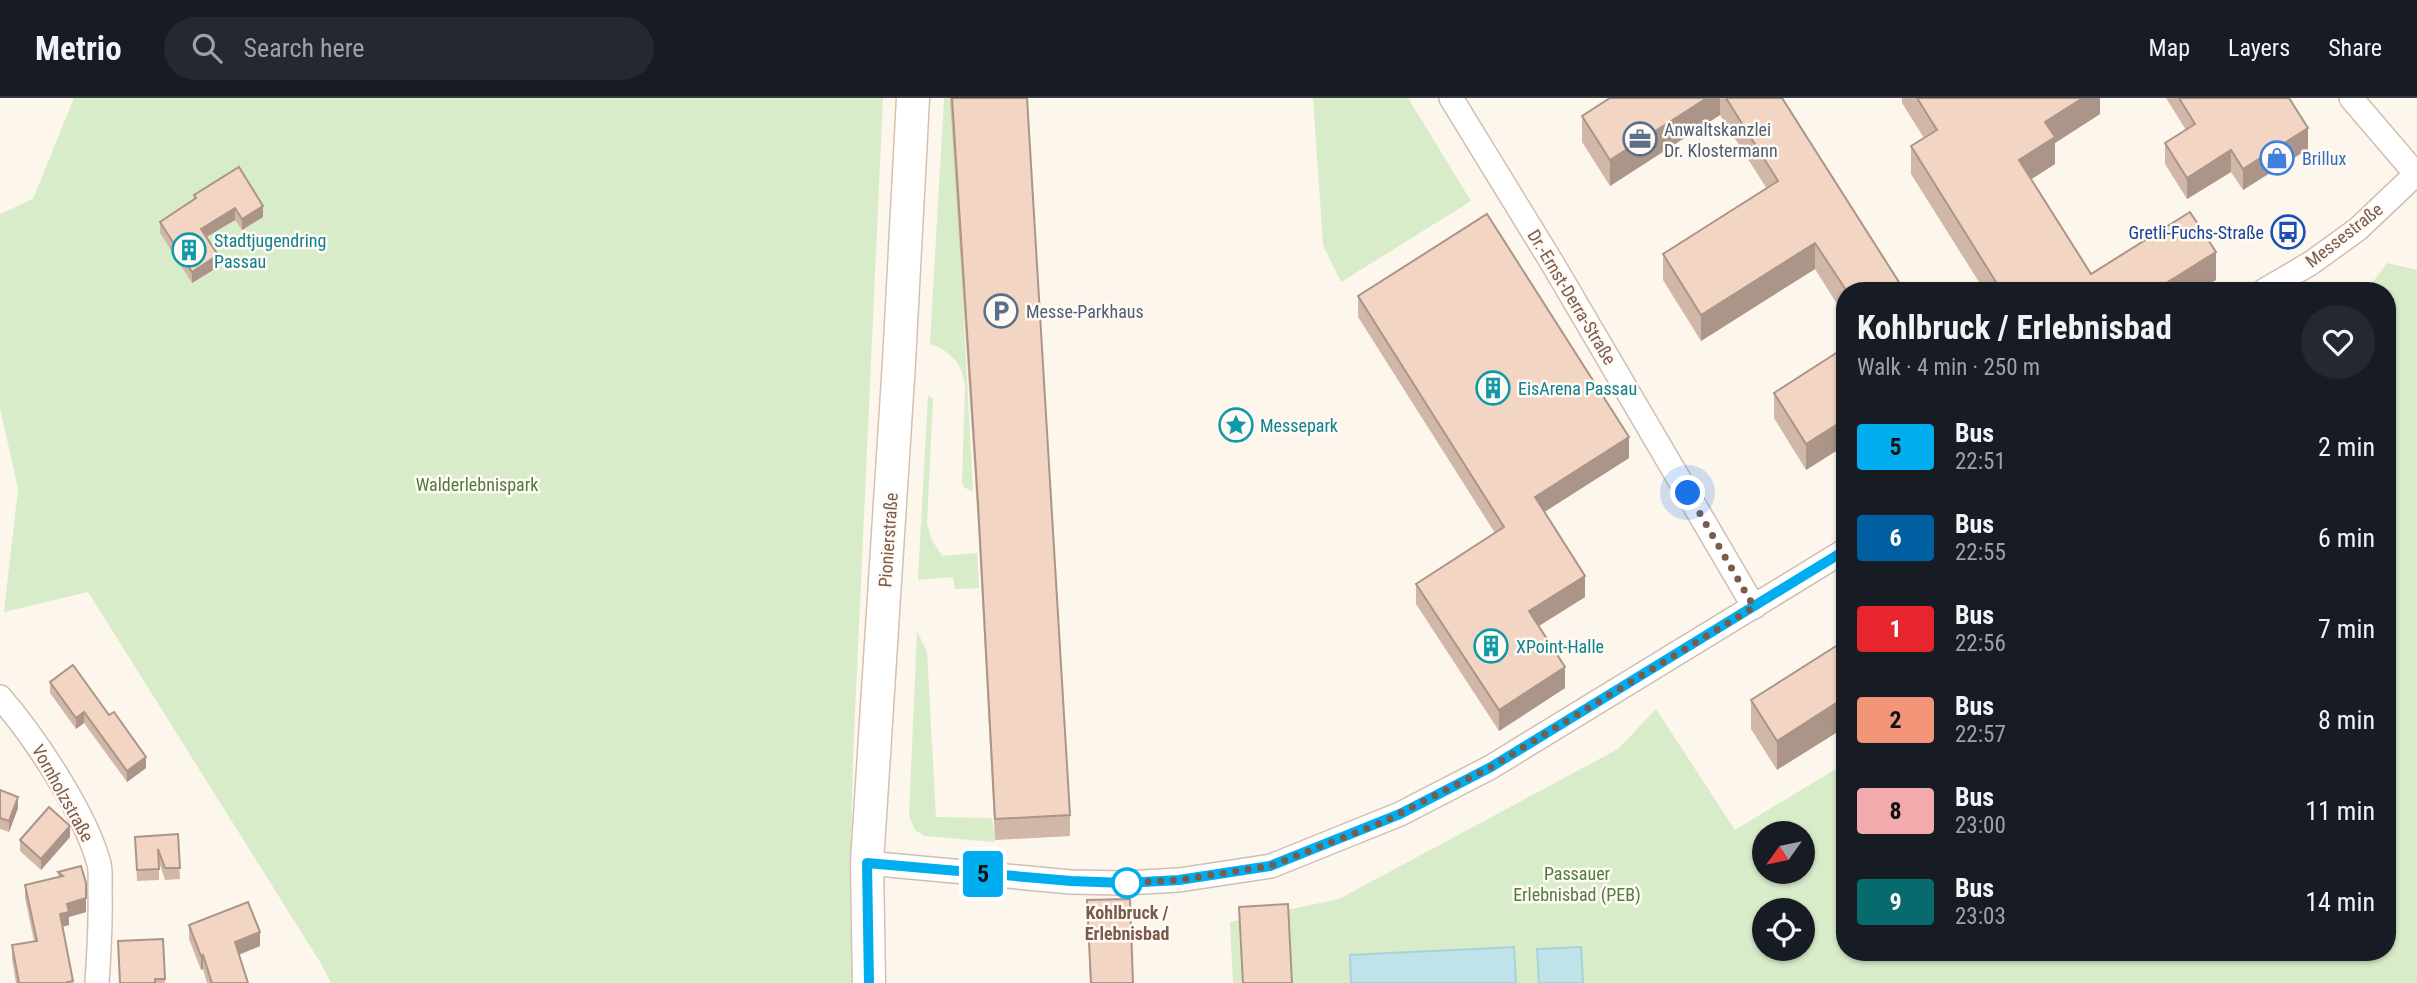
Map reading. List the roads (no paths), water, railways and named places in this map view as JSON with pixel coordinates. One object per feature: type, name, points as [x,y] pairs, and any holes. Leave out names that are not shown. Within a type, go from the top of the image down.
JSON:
[{"type":"main road","name":"Pionierstraße","points":[[869,983],[867,863],[900,362],[914,98]]},
{"type":"street","name":"Dr.-Ernst-Derra-Straße","points":[[1451,98],[1554,266],[1754,607]]},
{"type":"street","points":[[2351,98],[2417,174]]},
{"type":"street","name":"Messestraße","points":[[2279,282],[2311,263],[2358,229],[2417,174]]},
{"type":"street","points":[[867,863],[1071,881],[1125,883],[1179,880],[1270,866],[1400,814],[1491,767],[1836,556]]},
{"type":"street","name":"Vornholzstraße","points":[[0,697],[23,723],[87,830],[99,866],[102,927],[97,983]]},
{"type":"water","points":[[1514,947],[1516,983],[1351,983],[1350,955]]},
{"type":"water","points":[[1581,947],[1583,983],[1539,983],[1537,949]]},
{"type":"place","name":"Anwaltskanzlei Dr. Klostermann","points":[[1640,139]]},
{"type":"place","name":"Brillux","points":[[2277,158]]},
{"type":"place","name":"Gretli-Fuchs-Straße","points":[[2288,232]]},
{"type":"place","name":"Stadtjugendring Passau","points":[[189,250]]},
{"type":"place","name":"Messe-Parkhaus","points":[[1001,311]]},
{"type":"place","name":"EisArena Passau","points":[[1493,388]]},
{"type":"place","name":"Messepark","points":[[1236,425]]},
{"type":"place","name":"XPoint-Halle","points":[[1491,646]]},
{"type":"place","name":"Kohlbruck / Erlebnisbad","points":[[1127,883]]},
{"type":"park label","name":"Walderlebnispark","points":[[477,484]]},
{"type":"park label","name":"Passauer Erlebnisbad (PEB)","points":[[1577,883]]}]
